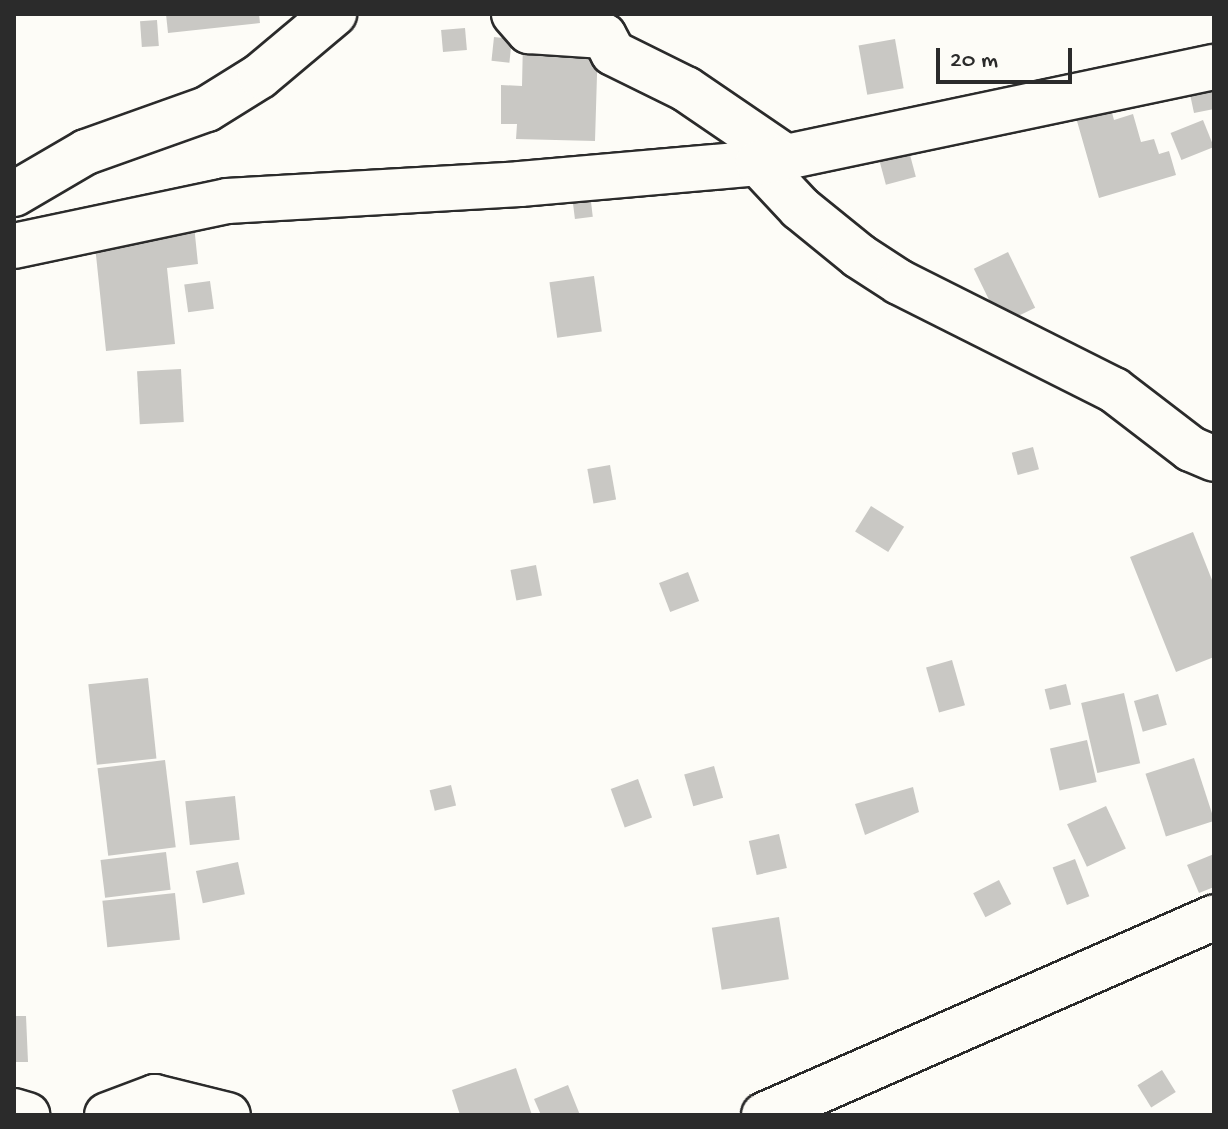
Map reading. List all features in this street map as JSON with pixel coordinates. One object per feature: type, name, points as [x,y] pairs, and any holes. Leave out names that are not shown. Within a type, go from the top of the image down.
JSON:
[{"type":"street","points":[[14,194],[86,152],[207,109],[260,76],[334,14]]},
{"type":"street","points":[[514,14],[529,31],[604,36],[613,53],[686,89],[773,161],[800,208],[859,256],[899,282],[1114,390],[1191,449],[1214,459]]},
{"type":"street","points":[[14,246],[227,201],[520,184],[773,161],[1214,67]]},
{"type":"street","points":[[764,1115],[1214,917]]},
{"type":"street","points":[[107,1115],[155,1097],[228,1115]]},
{"type":"street","points":[[14,1111],[27,1115]]},
{"type":"building","points":[[166,14],[259,14],[260,23],[168,33]]},
{"type":"building","points":[[157,20],[159,46],[142,47],[140,21]]},
{"type":"building","points":[[465,28],[467,50],[443,52],[441,30]]},
{"type":"building","points":[[494,37],[512,39],[509,63],[491,61]]},
{"type":"building","points":[[895,39],[904,88],[867,95],[859,45]]},
{"type":"building","points":[[523,40],[598,42],[595,141],[516,139],[517,124],[501,124],[501,85],[522,86]]},
{"type":"building","points":[[1214,74],[1214,109],[1194,113],[1187,80]]},
{"type":"building","points":[[1110,105],[1114,120],[1133,114],[1141,142],[1154,139],[1159,154],[1169,151],[1176,175],[1099,198],[1075,114]]},
{"type":"building","points":[[1203,120],[1214,147],[1181,160],[1171,133]]},
{"type":"building","points":[[906,140],[916,177],[886,185],[876,148]]},
{"type":"building","points":[[590,194],[593,217],[575,219],[572,196]]},
{"type":"building","points":[[194,225],[198,264],[167,268],[175,344],[106,351],[94,236]]},
{"type":"building","points":[[1008,252],[1035,308],[1001,324],[974,269]]},
{"type":"building","points":[[594,276],[602,331],[557,338],[549,282]]},
{"type":"building","points":[[210,281],[214,309],[188,312],[184,285]]},
{"type":"building","points":[[181,369],[184,422],[140,424],[137,371]]},
{"type":"building","points":[[1033,447],[1039,469],[1018,475],[1012,453]]},
{"type":"building","points":[[610,465],[616,499],[593,503],[587,469]]},
{"type":"building","points":[[871,506],[904,527],[888,552],[855,531]]},
{"type":"building","points":[[1193,532],[1214,585],[1214,657],[1176,672],[1130,557]]},
{"type":"building","points":[[536,565],[542,595],[516,600],[510,570]]},
{"type":"building","points":[[688,572],[699,601],[670,612],[659,583]]},
{"type":"building","points":[[952,660],[965,705],[939,713],[926,667]]},
{"type":"building","points":[[148,678],[156,759],[97,765],[88,684]]},
{"type":"building","points":[[1066,684],[1071,704],[1050,710],[1045,689]]},
{"type":"building","points":[[1124,693],[1140,763],[1097,773],[1081,703]]},
{"type":"building","points":[[1158,694],[1167,725],[1143,732],[1134,701]]},
{"type":"building","points":[[1087,740],[1097,782],[1060,790],[1050,749]]},
{"type":"building","points":[[1194,758],[1214,821],[1166,837],[1145,774]]},
{"type":"building","points":[[165,760],[176,847],[108,856],[98,768]]},
{"type":"building","points":[[714,766],[723,798],[693,806],[684,775]]},
{"type":"building","points":[[638,779],[652,818],[625,827],[611,789]]},
{"type":"building","points":[[451,785],[456,805],[435,811],[430,790]]},
{"type":"building","points":[[913,787],[919,812],[865,835],[855,804]]},
{"type":"building","points":[[235,796],[240,840],[190,845],[185,801]]},
{"type":"building","points":[[1106,806],[1126,849],[1087,867],[1067,824]]},
{"type":"building","points":[[779,834],[787,868],[757,875],[749,841]]},
{"type":"building","points":[[166,852],[171,890],[105,898],[100,860]]},
{"type":"building","points":[[1214,854],[1214,887],[1199,893],[1187,865]]},
{"type":"building","points":[[1075,859],[1089,896],[1067,905],[1053,868]]},
{"type":"building","points":[[238,862],[245,894],[203,903],[196,871]]},
{"type":"building","points":[[999,880],[1011,904],[985,917],[973,893]]},
{"type":"building","points":[[175,893],[180,940],[107,947],[102,901]]},
{"type":"building","points":[[779,917],[789,979],[722,990],[712,928]]},
{"type":"building","points":[[14,1016],[26,1016],[28,1062],[14,1062]]},
{"type":"building","points":[[516,1068],[532,1115],[460,1115],[452,1090]]},
{"type":"building","points":[[1162,1070],[1176,1092],[1151,1107],[1137,1085]]},
{"type":"building","points":[[568,1085],[580,1115],[541,1115],[534,1099]]}]
